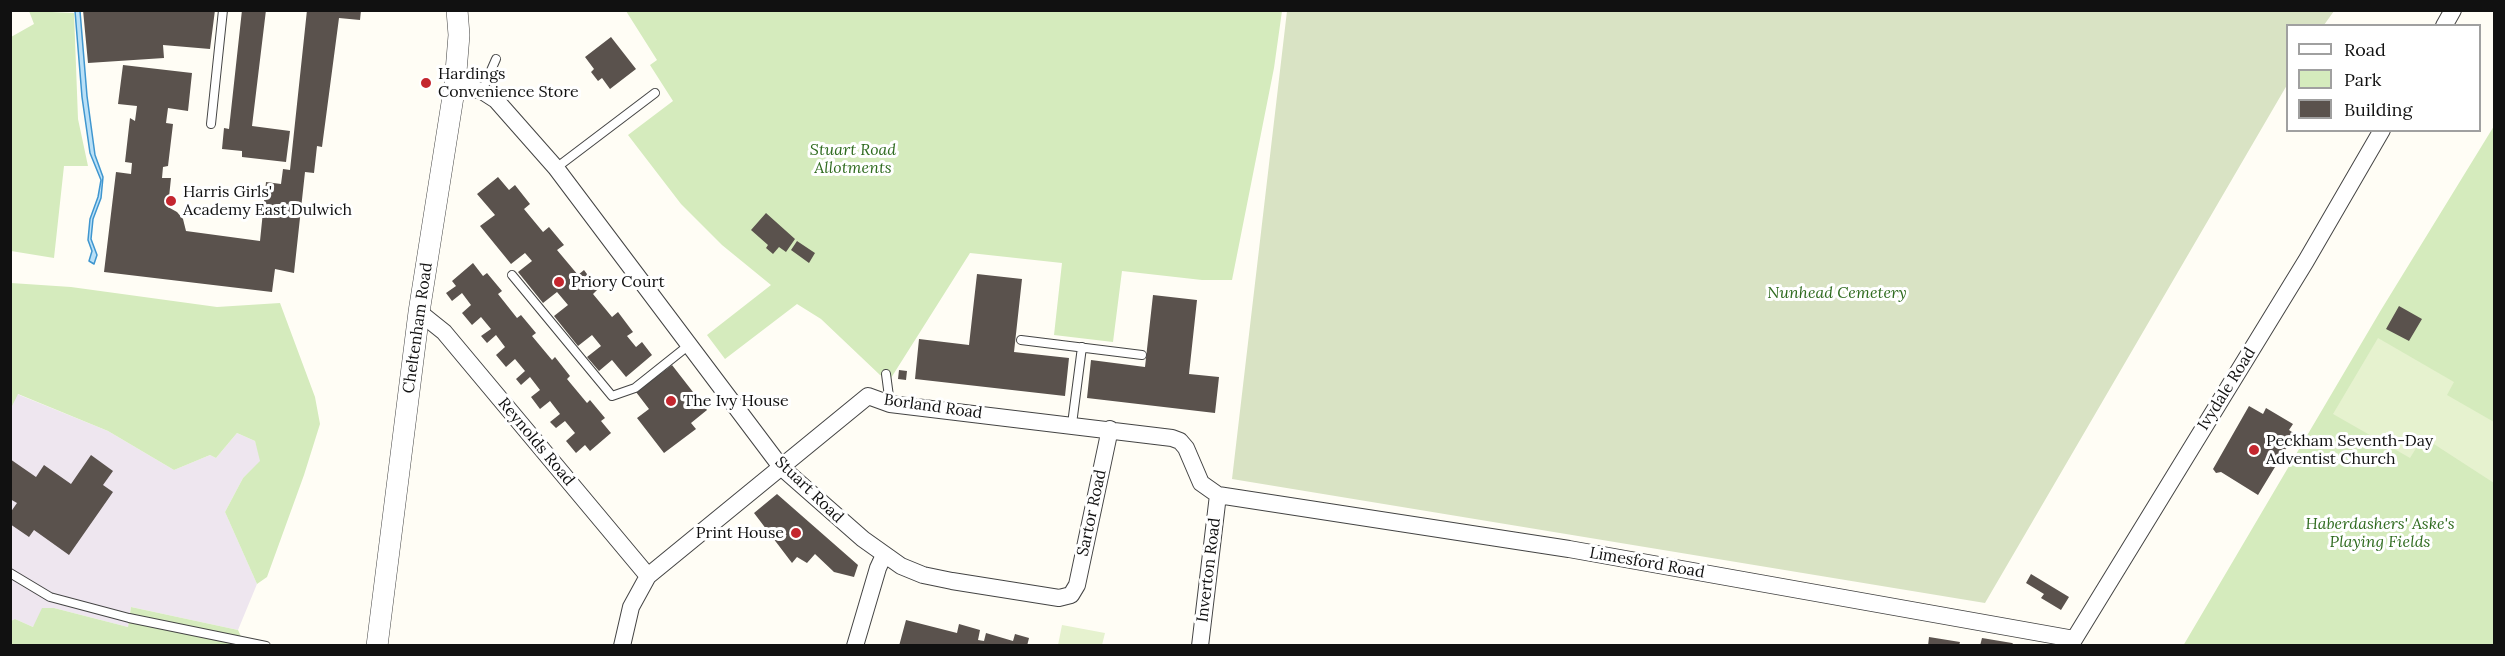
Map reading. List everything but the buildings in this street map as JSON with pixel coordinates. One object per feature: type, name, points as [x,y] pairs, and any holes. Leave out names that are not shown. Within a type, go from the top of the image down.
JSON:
[{"type":"street","name":"Cheltenham Road","points":[[377,645],[419,312],[455,84],[459,35],[457,10]]},
{"type":"street","points":[[2445,24],[2452,10]]},
{"type":"street","name":"Stuart Road","points":[[455,84],[482,91],[496,100],[556,168],[781,467],[835,516],[884,555],[916,572],[952,581],[1059,598],[1071,595]]},
{"type":"street","name":"Ivydale Road","points":[[2072,642],[2306,261],[2381,132]]},
{"type":"street","name":"Reynolds Road","points":[[419,312],[444,332],[648,576]]},
{"type":"street","name":"Borland Road","points":[[622,645],[632,607],[648,576],[868,396],[890,404],[1072,424],[1172,438],[1180,441],[1186,448],[1201,483],[1218,495]]},
{"type":"street","name":"Sartor Road","points":[[1071,595],[1077,585],[1110,429]]},
{"type":"street","name":"Limesford Road","points":[[1218,495],[1569,549],[2072,642]]},
{"type":"street","name":"Inverton Road","points":[[1200,645],[1218,495]]},
{"type":"street","points":[[855,645],[884,555]]},
{"type":"lane","points":[[211,124],[223,10]]},
{"type":"lane","points":[[482,91],[496,59]]},
{"type":"lane","points":[[556,168],[656,93]]},
{"type":"lane","points":[[512,275],[612,396],[635,387],[689,345]]},
{"type":"lane","points":[[1021,340],[1142,355]]},
{"type":"lane","points":[[1072,424],[1082,347]]},
{"type":"lane","points":[[886,374],[890,404]]},
{"type":"lane","points":[[10,573],[50,597],[129,618],[266,645]]},
{"type":"shaded area","points":[[17,394],[108,431],[174,470],[210,455],[216,458],[237,433],[255,441],[261,461],[243,478],[225,512],[257,584],[238,630],[131,607],[128,627],[54,608],[33,627],[15,619],[11,621],[10,408]]},
{"type":"green space","name":"Nunhead Cemetery","points":[[1287,10],[2334,11],[2325,24],[2286,24],[2286,87],[1985,603],[1232,479]]},
{"type":"green space","points":[[29,11],[74,13],[78,119],[88,166],[64,166],[54,258],[11,251],[11,37],[34,24]]},
{"type":"green space","name":"Stuart Road Allotments","points":[[626,11],[1282,11],[1274,68],[1232,280],[1202,280],[1122,271],[1113,342],[1054,335],[1062,263],[970,253],[891,378],[880,375],[821,319],[797,304],[725,359],[707,335],[771,285],[722,245],[681,204],[628,135],[673,101],[650,65],[657,60]]},
{"type":"green space","name":"Haberdashers' Aske's Playing Fields","points":[[2494,126],[2494,645],[2183,646],[2381,310]]},
{"type":"green space","points":[[11,283],[71,287],[217,307],[280,303],[315,397],[320,424],[267,577],[257,584],[225,512],[243,478],[260,461],[255,441],[237,433],[216,458],[210,455],[174,470],[108,431],[18,394],[11,408]]},
{"type":"green space","points":[[2378,338],[2454,382],[2447,395],[2494,422],[2494,483],[2423,437],[2410,458],[2333,414]]},
{"type":"green space","points":[[131,607],[238,630],[245,645],[11,646],[11,621],[15,619],[33,627],[42,608],[54,608],[128,627]]},
{"type":"green space","points":[[1062,625],[1105,633],[1102,645],[1058,645]]},
{"type":"water","points":[[75,11],[80,11],[87,96],[95,155],[103,177],[101,198],[93,219],[91,239],[97,255],[94,264],[89,261],[92,251],[88,240],[90,219],[101,180],[90,153],[82,97]]},
{"type":"place","name":"Hardings Convenience Store","points":[[426,83]]},
{"type":"place","name":"Harris Girls' Academy East Dulwich","points":[[171,201]]},
{"type":"place","name":"Priory Court","points":[[559,282]]},
{"type":"place","name":"The Ivy House","points":[[671,401]]},
{"type":"place","name":"Peckham Seventh-Day Adventist Church","points":[[2254,450]]},
{"type":"place","name":"Print House","points":[[796,533]]}]
